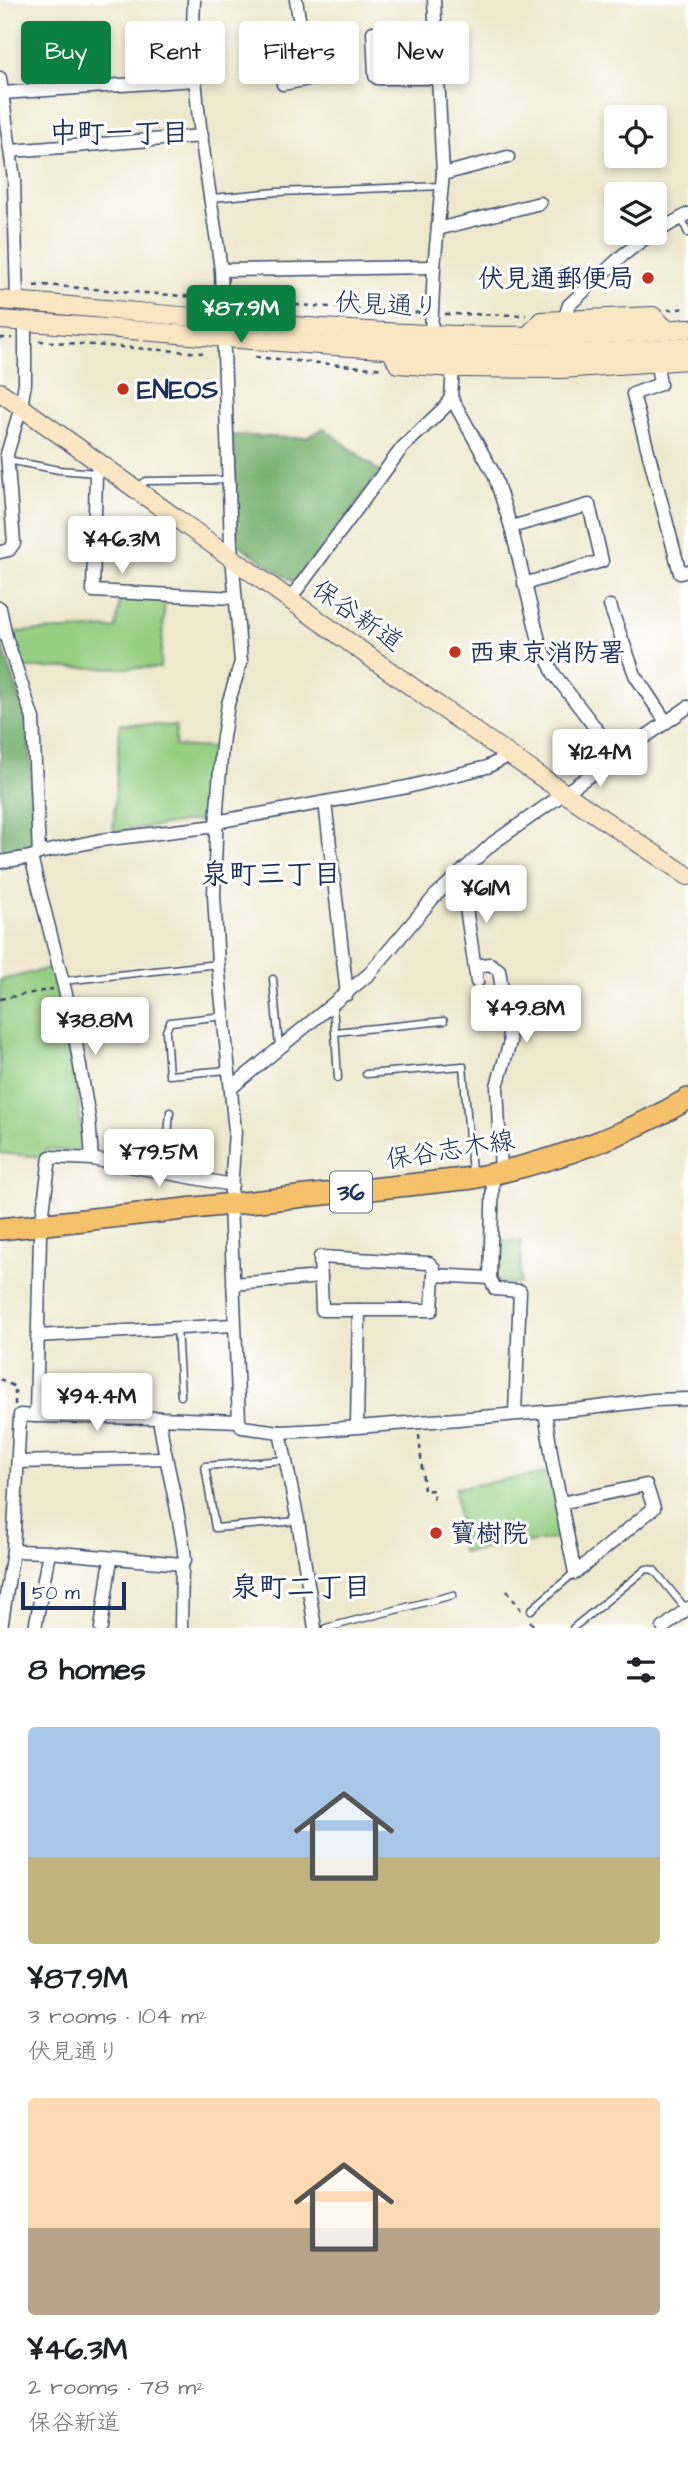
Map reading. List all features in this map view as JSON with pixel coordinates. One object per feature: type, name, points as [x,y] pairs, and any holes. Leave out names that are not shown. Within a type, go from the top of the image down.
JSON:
[{"type":"main road","name":"伏見通り","points":[[11,296],[224,320],[431,334],[528,335],[688,328]]},
{"type":"main road","points":[[528,335],[541,321],[564,319],[653,316],[667,330]]},
{"type":"main road","name":"伏見通り","points":[[0,320],[224,320],[391,350],[444,353],[534,354],[688,346]]},
{"type":"main road","points":[[391,350],[398,364],[453,368],[561,369],[688,360]]},
{"type":"main road","name":"保谷新道","points":[[0,392],[98,470],[134,490],[564,794],[688,876]]},
{"type":"main road","name":"保谷志木線","points":[[0,1229],[231,1195],[489,1175],[574,1152],[688,1099]]},
{"type":"street","points":[[193,21],[194,0]]},
{"type":"street","points":[[296,0],[299,21]]},
{"type":"street","points":[[434,0],[435,21]]},
{"type":"street","points":[[0,78],[11,151],[11,296]]},
{"type":"street","points":[[2,93],[136,84]]},
{"type":"street","points":[[196,84],[221,270],[232,559],[241,662],[228,704],[222,744],[214,895],[218,964],[235,1131],[231,1195],[239,1421],[242,1427],[280,1432],[688,1399]]},
{"type":"street","points":[[431,334],[434,267],[443,180],[438,84]]},
{"type":"street","points":[[11,151],[202,136]]},
{"type":"street","points":[[443,180],[508,157]]},
{"type":"street","points":[[438,229],[540,203]]},
{"type":"street","points":[[564,319],[569,305],[609,268],[644,239],[685,215]]},
{"type":"street","points":[[221,270],[434,267]]},
{"type":"street","points":[[0,552],[9,550],[14,543],[6,525],[6,451],[21,407],[25,383],[25,321]]},
{"type":"street","points":[[657,364],[660,384],[633,394],[680,573],[688,571]]},
{"type":"street","points":[[290,599],[402,448],[445,407],[451,397],[453,368]]},
{"type":"street","points":[[451,397],[494,474],[540,645],[554,674],[617,756]]},
{"type":"street","points":[[98,470],[93,591],[235,598]]},
{"type":"street","points":[[510,527],[589,505],[602,561],[524,584]]},
{"type":"street","points":[[610,606],[635,675],[666,722]]},
{"type":"street","points":[[0,608],[6,637],[33,719],[35,855],[62,984],[71,1014],[92,1159]]},
{"type":"street","points":[[231,1088],[369,974],[435,896],[493,843],[688,707]]},
{"type":"street","points":[[0,862],[101,840],[216,823],[407,787],[487,767],[510,755]]},
{"type":"street","points":[[325,803],[347,994]]},
{"type":"street","points":[[461,874],[477,982]]},
{"type":"street","points":[[475,966],[490,964],[499,970],[510,1042],[497,1086],[489,1175],[490,1278],[495,1289],[520,1291],[515,1413]]},
{"type":"street","points":[[36,1416],[40,1235],[50,1157],[92,1159],[164,1173],[231,1195]]},
{"type":"street","points":[[320,1257],[429,1263],[434,1268],[432,1310],[322,1310],[321,1277],[320,1257]]},
{"type":"street","points":[[434,1275],[490,1278]]},
{"type":"street","points":[[233,1284],[321,1277]]},
{"type":"street","points":[[357,1426],[359,1310]]},
{"type":"street","points":[[37,1336],[234,1325]]},
{"type":"street","points":[[545,1412],[561,1503],[575,1573],[654,1508],[646,1485],[561,1503]]},
{"type":"street","points":[[1,1628],[18,1462],[20,1415],[239,1421]]},
{"type":"street","points":[[159,1418],[164,1458],[185,1560],[182,1564],[181,1628]]},
{"type":"street","points":[[280,1432],[315,1628]]},
{"type":"street","points":[[18,1462],[164,1458]]},
{"type":"street","points":[[8,1558],[49,1552],[182,1564]]},
{"type":"street","points":[[35,1628],[49,1552]]},
{"type":"street","points":[[101,1628],[111,1558]]},
{"type":"street","points":[[663,1628],[687,1609]]},
{"type":"lane","points":[[212,198],[443,180]]},
{"type":"lane","points":[[685,215],[688,233]]},
{"type":"lane","points":[[6,451],[59,470],[98,470]]},
{"type":"lane","points":[[134,490],[146,481],[228,480]]},
{"type":"lane","points":[[62,984],[218,964]]},
{"type":"lane","points":[[273,979],[279,1048]]},
{"type":"lane","points":[[333,1005],[338,1078]]},
{"type":"lane","points":[[223,1016],[170,1021],[166,1031],[169,1075],[229,1070]]},
{"type":"lane","points":[[335,1032],[444,1021]]},
{"type":"lane","points":[[366,1074],[463,1066],[489,1175]]},
{"type":"lane","points":[[164,1173],[170,1112]]},
{"type":"lane","points":[[177,1328],[181,1396]]},
{"type":"lane","points":[[285,1460],[205,1466],[215,1528],[298,1521]]},
{"type":"lane","points":[[573,1628],[646,1569],[654,1570],[687,1609]]},
{"type":"lane","points":[[531,1610],[575,1573]]},
{"type":"lane","points":[[326,1628],[453,1595]]},
{"type":"path","points":[[11,296],[43,285],[196,297],[224,320],[266,303],[432,314],[527,315]]},
{"type":"path","points":[[666,310],[688,308]]},
{"type":"path","points":[[0,999],[62,984]]},
{"type":"path","points":[[0,1379],[15,1387],[15,1406]]},
{"type":"path","points":[[418,1421],[424,1491],[433,1490],[434,1502]]},
{"type":"green space","points":[[324,428],[380,472],[296,584],[235,542],[231,435],[296,438],[308,437]]},
{"type":"green space","points":[[120,598],[165,601],[160,668],[21,668],[12,632],[116,628]]},
{"type":"green space","points":[[0,640],[28,722],[35,846],[28,853],[2,856]]},
{"type":"green space","points":[[120,724],[176,726],[175,746],[213,748],[207,819],[113,832]]},
{"type":"green space","points":[[52,968],[78,1097],[83,1149],[80,1152],[46,1149],[44,1157],[0,1153],[0,980]]},
{"type":"green space","points":[[497,1240],[521,1241],[520,1284],[500,1283],[496,1278]]},
{"type":"green space","points":[[548,1473],[562,1538],[462,1552],[455,1488]]},
{"type":"place","name":"伏見通郵便局","points":[[648,278]]},
{"type":"place","name":"ENEOS","points":[[123,389]]},
{"type":"place","name":"西東京消防署","points":[[455,652]]},
{"type":"place","name":"寶樹院","points":[[436,1533]]},
{"type":"district","name":"中町一丁目","points":[[119,132]]},
{"type":"district","name":"泉町三丁目","points":[[271,873]]},
{"type":"district","name":"泉町二丁目","points":[[301,1586]]}]
